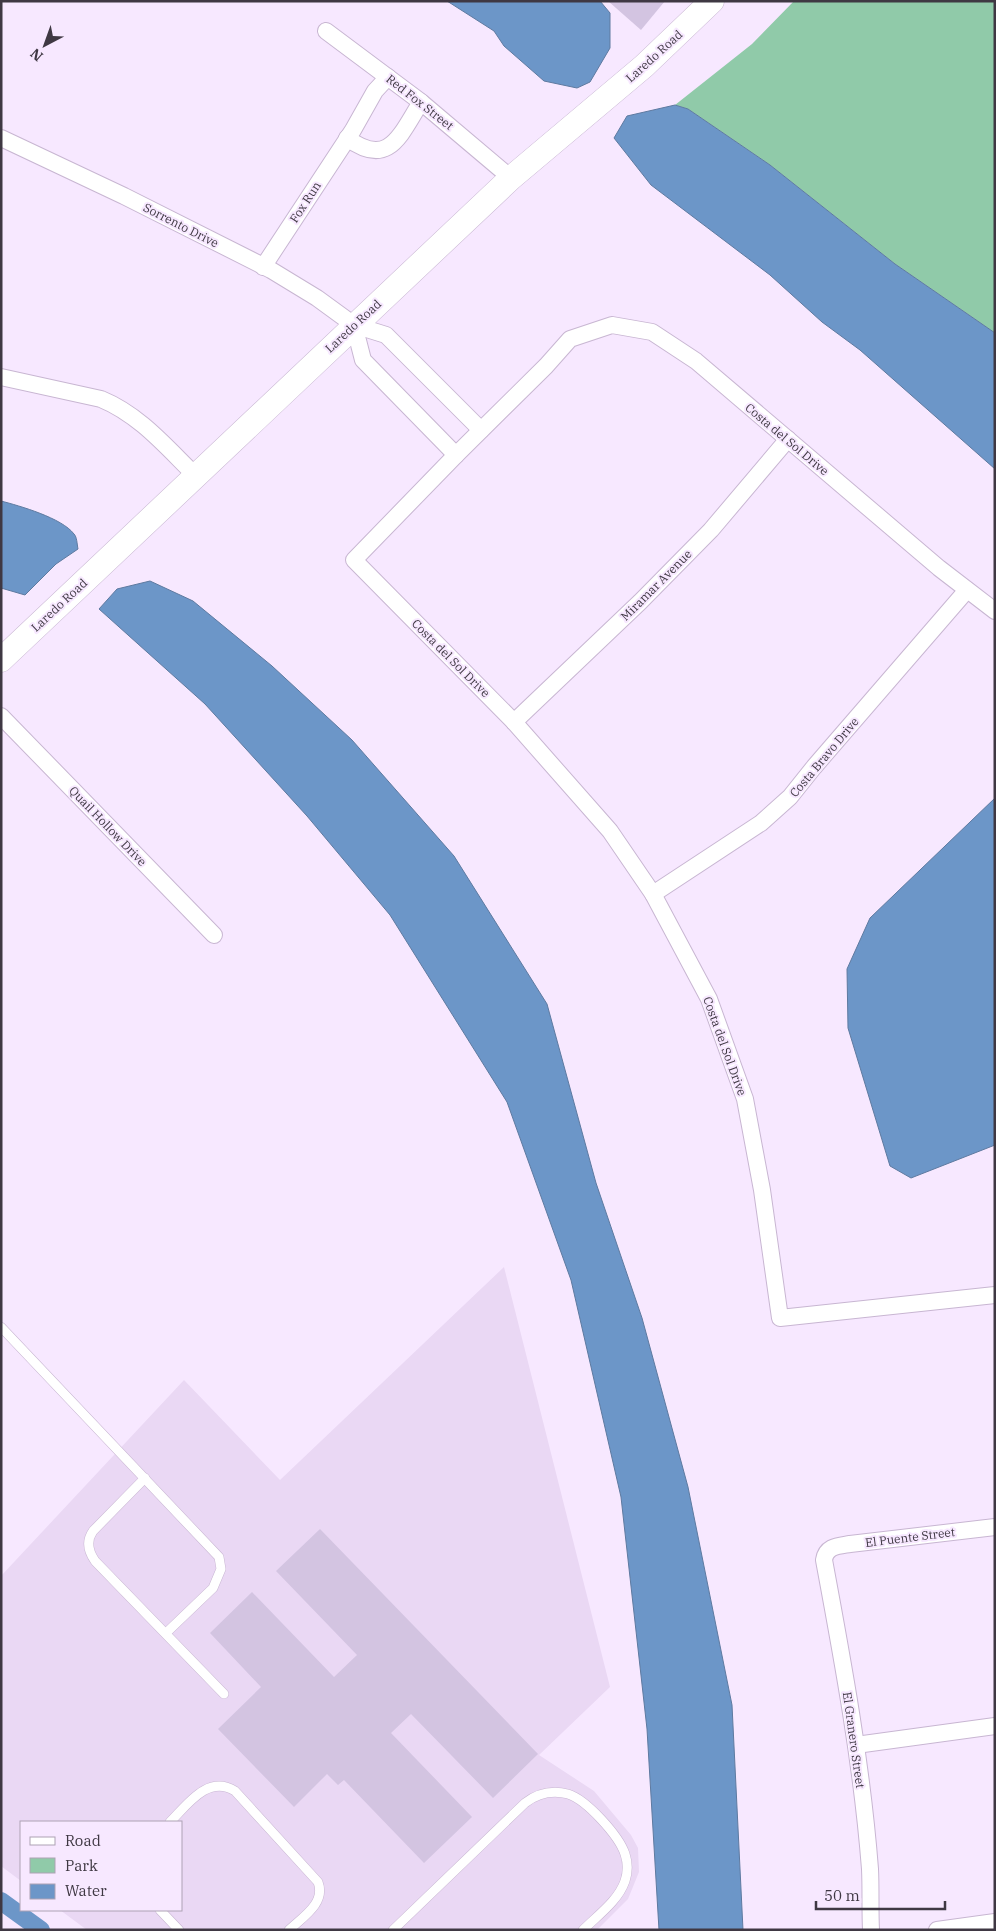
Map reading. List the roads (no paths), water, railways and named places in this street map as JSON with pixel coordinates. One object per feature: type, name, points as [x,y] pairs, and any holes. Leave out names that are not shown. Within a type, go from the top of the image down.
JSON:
[{"type":"street","name":"Laredo Road","points":[[1,660],[511,178],[644,66],[712,1]]},
{"type":"street","name":"Red Fox Street","points":[[326,31],[421,102],[511,178]]},
{"type":"street","name":"Fox Run","points":[[263,266],[347,138],[375,91],[388,76]]},
{"type":"street","points":[[347,138],[362,148],[371,151],[380,151],[389,147],[403,131],[421,102]]},
{"type":"street","name":"Sorrento Drive","points":[[1,138],[124,196],[263,266],[317,298],[354,325],[386,335],[481,430]]},
{"type":"street","name":"Costa del Sol Drive","points":[[995,611],[939,568],[696,361],[652,332],[612,324],[570,339],[546,366],[354,560],[514,722],[610,831],[653,894],[709,999],[745,1099],[762,1190],[780,1318],[995,1295]]},
{"type":"street","points":[[354,325],[363,360],[456,455]]},
{"type":"street","points":[[1,377],[101,400],[115,405],[151,432],[196,476]]},
{"type":"street","name":"Miramar Avenue","points":[[514,722],[640,602],[711,530],[788,440]]},
{"type":"street","name":"Costa Bravo Drive","points":[[653,894],[761,823],[790,797],[967,590]]},
{"type":"street","name":"Quail Hollow Drive","points":[[1,716],[214,935]]},
{"type":"street","name":"El Puente Street","points":[[827,1552],[831,1547],[850,1544],[995,1526]]},
{"type":"street","name":"El Granero Street","points":[[827,1552],[824,1560],[856,1745],[870,1870],[871,1930]]},
{"type":"street","points":[[856,1745],[995,1726]]},
{"type":"street","points":[[937,1930],[995,1922]]},
{"type":"lane","points":[[1,1327],[215,1551],[220,1563],[219,1576],[213,1588],[166,1633]]},
{"type":"lane","points":[[145,1478],[93,1531],[90,1536],[89,1548],[95,1562],[224,1694]]},
{"type":"lane","points":[[171,1821],[200,1793],[208,1788],[214,1786],[229,1787],[235,1791],[314,1876],[320,1888],[318,1901],[289,1930]]},
{"type":"lane","points":[[393,1930],[525,1803],[534,1796],[555,1792],[569,1795],[588,1806],[614,1836],[625,1855],[627,1868],[625,1880],[618,1895],[583,1930]]},
{"type":"lane","points":[[161,1911],[179,1930]]},
{"type":"water","points":[[447,1],[600,1],[610,13],[610,48],[590,82],[577,88],[544,81],[504,46],[494,31]]},
{"type":"water","points":[[675,105],[688,109],[770,165],[895,264],[995,333],[995,469],[860,350],[822,322],[770,275],[651,185],[614,138],[627,116]]},
{"type":"water","points":[[1,501],[51,518],[68,528],[76,539],[78,549],[56,564],[25,595],[1,588]]},
{"type":"water","points":[[150,581],[193,601],[272,666],[352,740],[454,856],[547,1004],[596,1183],[642,1318],[688,1487],[732,1705],[743,1930],[659,1930],[647,1729],[621,1497],[571,1280],[507,1102],[390,915],[307,816],[205,704],[99,609],[117,589]]},
{"type":"water","points":[[995,798],[995,1145],[911,1178],[890,1166],[848,1028],[847,969],[870,918]]},
{"type":"waterway","points":[[1,1901],[41,1930]]}]
